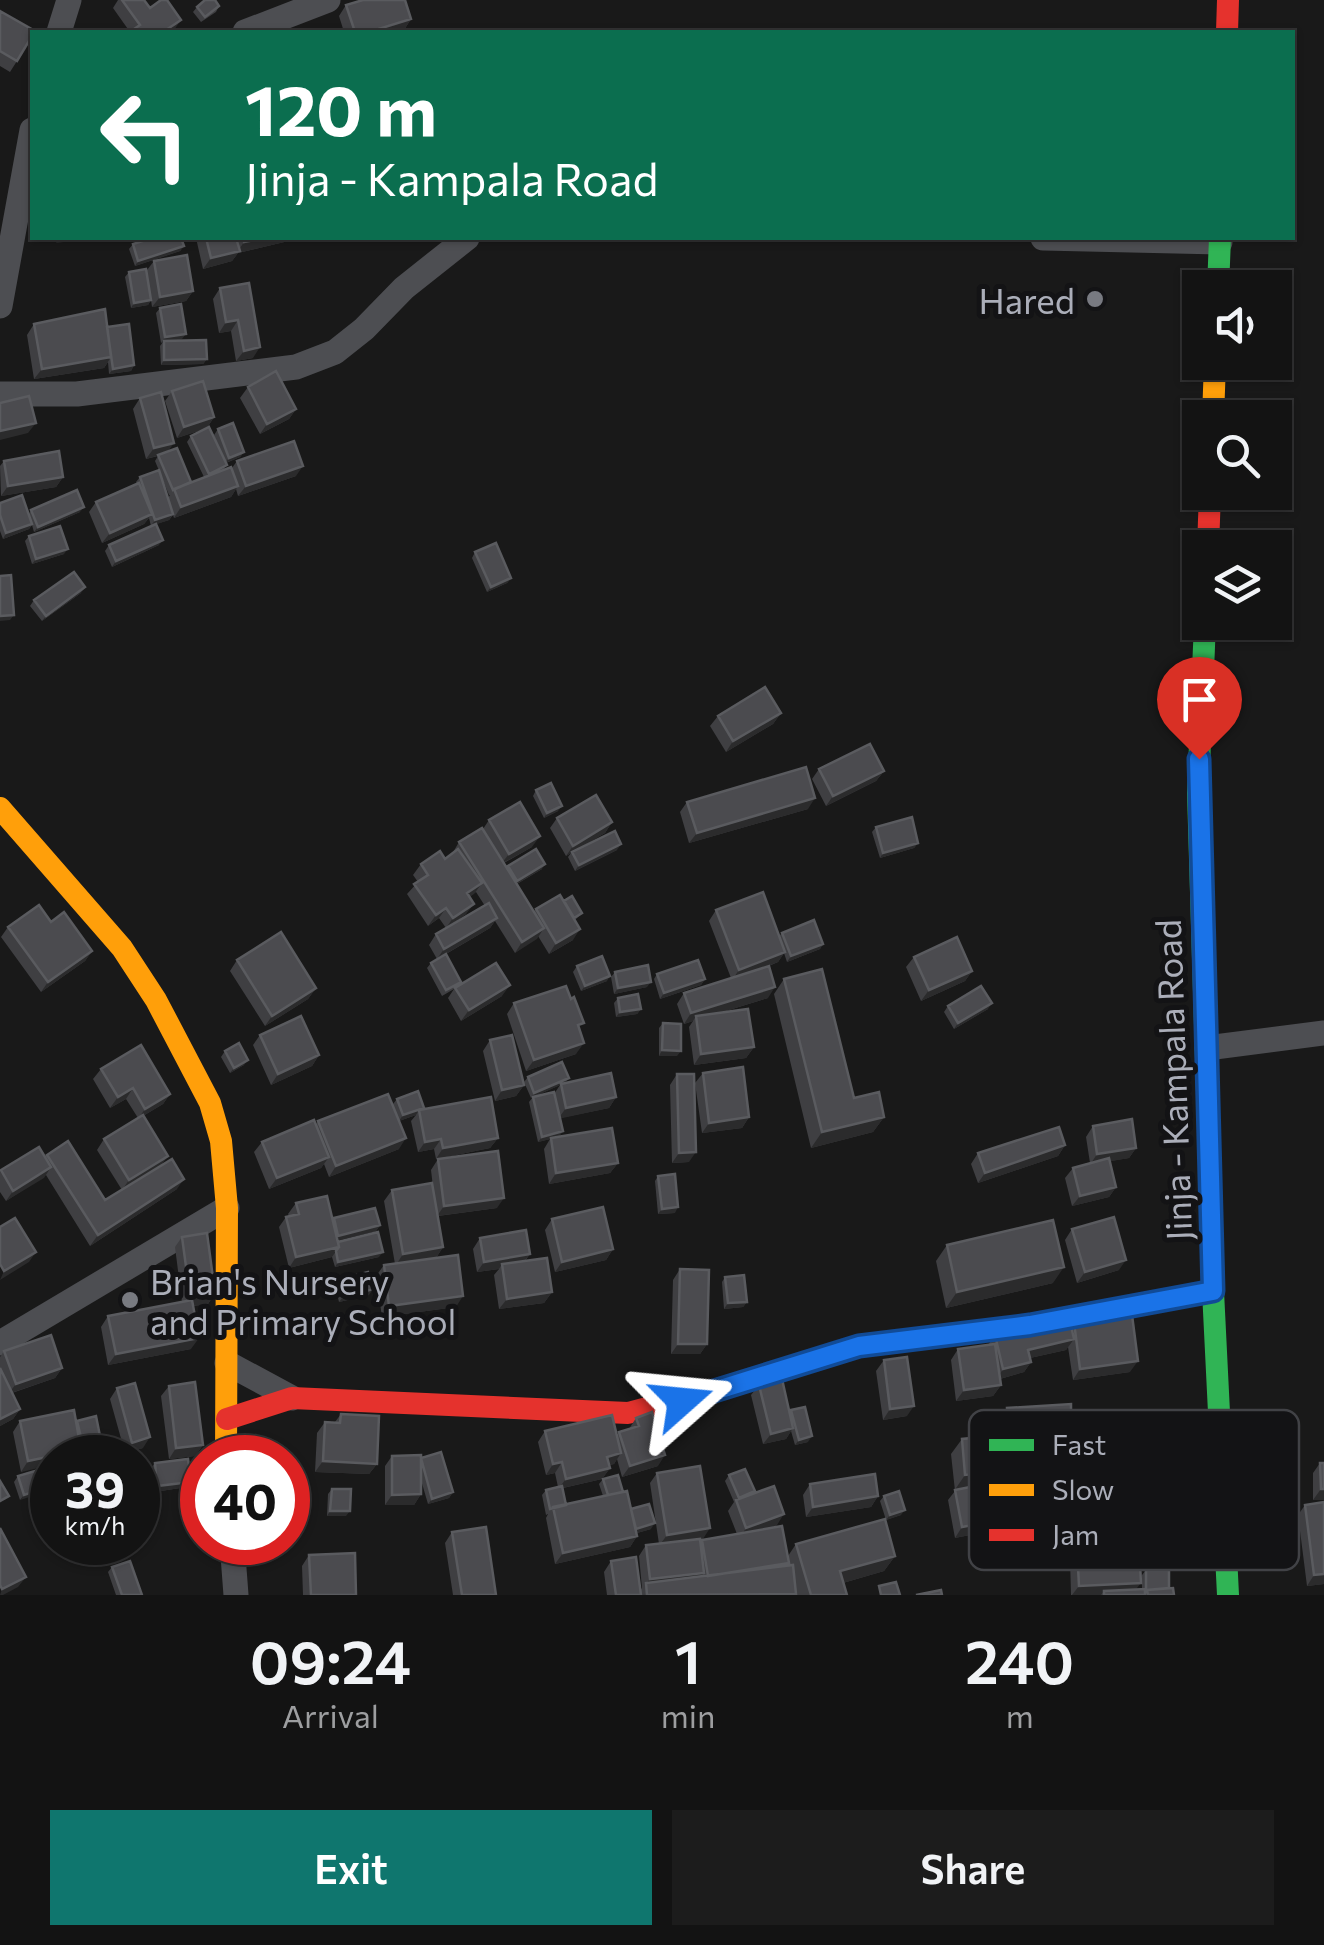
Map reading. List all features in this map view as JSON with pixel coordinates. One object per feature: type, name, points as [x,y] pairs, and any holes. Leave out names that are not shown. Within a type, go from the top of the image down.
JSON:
[{"type":"main road","points":[[1227,30],[1228,0]]},
{"type":"main road","points":[[1219,270],[1220,240]]},
{"type":"main road","name":"Jinja - Kampala Road","points":[[1204,640],[1198,793],[1219,1410]]},
{"type":"main road","points":[[0,808],[122,948],[187,1054],[210,1103],[221,1141],[227,1208],[227,1435]]},
{"type":"main road","points":[[227,1419],[292,1398],[628,1413],[682,1401],[859,1346],[1030,1325],[1213,1291]]},
{"type":"main road","name":"Jinja - Kampala Road","points":[[1227,1570],[1228,1595]]},
{"type":"street","points":[[60,30],[69,0]]},
{"type":"street","points":[[250,30],[328,0]]},
{"type":"street","points":[[0,306],[30,141]]},
{"type":"street","points":[[0,394],[77,394],[296,367],[335,352],[404,288],[464,240]]},
{"type":"street","points":[[1207,1048],[1324,1033]]},
{"type":"street","points":[[0,1343],[227,1208]]},
{"type":"street","points":[[227,1363],[292,1398]]},
{"type":"street","points":[[234,1565],[236,1595]]},
{"type":"building","points":[[122,0],[144,0],[150,8],[167,0],[181,20],[166,30],[135,30],[140,25]]},
{"type":"building","points":[[205,0],[215,0],[219,6],[205,17],[197,7]]},
{"type":"building","points":[[363,0],[405,0],[411,19],[375,30],[354,30],[346,5]]},
{"type":"building","points":[[0,11],[33,30],[17,61],[0,51]]},
{"type":"building","points":[[182,240],[184,246],[138,261],[133,244]]},
{"type":"building","points":[[206,240],[237,240],[240,251],[211,258]]},
{"type":"building","points":[[187,255],[193,291],[160,297],[154,261]]},
{"type":"building","points":[[146,269],[151,300],[134,303],[129,272]]},
{"type":"building","points":[[249,283],[260,347],[244,351],[238,320],[226,322],[220,288]]},
{"type":"building","points":[[181,304],[186,334],[165,337],[160,308]]},
{"type":"building","points":[[105,309],[111,357],[42,369],[34,324]]},
{"type":"building","points":[[129,324],[134,365],[113,369],[107,327]]},
{"type":"building","points":[[206,340],[207,359],[164,360],[164,341]]},
{"type":"building","points":[[276,371],[296,409],[267,424],[248,387]]},
{"type":"building","points":[[203,381],[214,417],[184,427],[172,391]]},
{"type":"building","points":[[161,392],[174,443],[154,448],[140,398]]},
{"type":"building","points":[[29,396],[36,423],[0,431],[0,403]]},
{"type":"building","points":[[233,423],[244,452],[229,458],[218,429]]},
{"type":"building","points":[[209,427],[227,465],[209,474],[191,436]]},
{"type":"building","points":[[294,441],[303,466],[246,486],[237,461]]},
{"type":"building","points":[[177,448],[191,482],[173,490],[158,455]]},
{"type":"building","points":[[59,451],[63,477],[8,486],[4,461]]},
{"type":"building","points":[[231,467],[238,486],[181,507],[174,489]]},
{"type":"building","points":[[159,470],[173,514],[155,520],[140,477]]},
{"type":"building","points":[[139,483],[152,514],[110,533],[96,502]]},
{"type":"building","points":[[77,490],[84,507],[38,527],[31,510]]},
{"type":"building","points":[[22,495],[32,524],[6,533],[0,503]]},
{"type":"building","points":[[156,524],[163,540],[116,561],[109,545]]},
{"type":"building","points":[[60,526],[68,549],[36,559],[29,536]]},
{"type":"building","points":[[496,543],[511,578],[491,587],[475,552]]},
{"type":"building","points":[[74,572],[85,587],[46,616],[34,600]]},
{"type":"building","points":[[11,575],[14,615],[0,616],[0,576]]},
{"type":"building","points":[[765,687],[781,713],[733,741],[718,716]]},
{"type":"building","points":[[870,744],[884,771],[833,796],[819,769]]},
{"type":"building","points":[[806,767],[815,798],[697,833],[687,802]]},
{"type":"building","points":[[551,783],[562,806],[547,813],[536,790]]},
{"type":"building","points":[[596,795],[612,822],[573,846],[557,818]]},
{"type":"building","points":[[520,802],[540,836],[509,854],[489,820]]},
{"type":"building","points":[[912,817],[918,843],[883,853],[876,827]]},
{"type":"building","points":[[482,828],[544,928],[522,942],[459,842]]},
{"type":"building","points":[[615,831],[621,844],[579,865],[572,852]]},
{"type":"building","points":[[458,849],[482,883],[467,893],[474,904],[453,918],[446,908],[436,915],[414,884],[428,875],[421,864],[440,851],[445,859]]},
{"type":"building","points":[[536,849],[545,864],[517,881],[508,866]]},
{"type":"building","points":[[763,892],[785,952],[739,970],[716,910]]},
{"type":"building","points":[[560,895],[580,929],[556,943],[536,909]]},
{"type":"building","points":[[572,896],[582,913],[574,918],[564,901]]},
{"type":"building","points":[[489,903],[497,918],[444,949],[436,934]]},
{"type":"building","points":[[39,905],[51,922],[64,912],[92,951],[48,982],[8,927]]},
{"type":"building","points":[[814,920],[823,944],[791,956],[782,933]]},
{"type":"building","points":[[281,932],[316,988],[272,1016],[237,960]]},
{"type":"building","points":[[957,937],[972,971],[929,990],[914,957]]},
{"type":"building","points":[[446,954],[461,982],[446,990],[431,963]]},
{"type":"building","points":[[602,956],[610,976],[585,986],[577,966]]},
{"type":"building","points":[[698,960],[705,979],[664,993],[657,974]]},
{"type":"building","points":[[496,963],[510,985],[469,1010],[455,988]]},
{"type":"building","points":[[648,965],[651,982],[618,988],[615,972]]},
{"type":"building","points":[[769,966],[775,987],[691,1013],[684,993]]},
{"type":"building","points":[[822,969],[854,1098],[879,1092],[884,1117],[822,1132],[784,979]]},
{"type":"building","points":[[566,986],[584,1023],[578,1025],[584,1043],[534,1060],[514,1003]]},
{"type":"building","points":[[981,986],[992,1003],[958,1023],[948,1006]]},
{"type":"building","points":[[638,994],[641,1009],[620,1012],[618,998]]},
{"type":"building","points":[[748,1009],[754,1047],[701,1054],[696,1016]]},
{"type":"building","points":[[301,1016],[319,1055],[278,1074],[260,1035]]},
{"type":"building","points":[[663,1023],[681,1024],[681,1051],[662,1050]]},
{"type":"building","points":[[512,1035],[524,1085],[502,1090],[490,1040]]},
{"type":"building","points":[[239,1043],[248,1060],[234,1068],[225,1051]]},
{"type":"building","points":[[141,1045],[170,1094],[145,1109],[133,1088],[118,1097],[101,1069]]},
{"type":"building","points":[[562,1062],[569,1078],[534,1093],[528,1077]]},
{"type":"building","points":[[743,1067],[749,1117],[709,1123],[703,1073]]},
{"type":"building","points":[[611,1073],[616,1097],[566,1108],[561,1084]]},
{"type":"building","points":[[677,1074],[694,1074],[696,1152],[679,1153]]},
{"type":"building","points":[[418,1091],[424,1108],[403,1115],[397,1099]]},
{"type":"building","points":[[554,1092],[563,1131],[542,1137],[533,1097]]},
{"type":"building","points":[[388,1094],[406,1138],[336,1166],[318,1121]]},
{"type":"building","points":[[491,1097],[498,1138],[443,1148],[441,1139],[425,1142],[419,1110]]},
{"type":"building","points":[[143,1115],[168,1156],[129,1180],[104,1139]]},
{"type":"building","points":[[1132,1119],[1136,1148],[1097,1154],[1093,1126]]},
{"type":"building","points":[[314,1120],[329,1157],[277,1178],[262,1142]]},
{"type":"building","points":[[1059,1127],[1065,1145],[985,1173],[978,1153]]},
{"type":"building","points":[[612,1128],[618,1163],[556,1173],[551,1138]]},
{"type":"building","points":[[68,1141],[105,1200],[172,1159],[184,1179],[98,1235],[47,1155]]},
{"type":"building","points":[[39,1147],[51,1167],[13,1191],[1,1170]]},
{"type":"building","points":[[498,1151],[504,1198],[444,1206],[438,1159]]},
{"type":"building","points":[[1109,1158],[1116,1187],[1080,1196],[1073,1168]]},
{"type":"building","points":[[675,1174],[678,1207],[662,1209],[658,1176]]},
{"type":"building","points":[[432,1183],[443,1247],[403,1254],[392,1190]]},
{"type":"building","points":[[327,1196],[339,1247],[296,1257],[286,1217],[299,1214],[296,1203]]},
{"type":"building","points":[[603,1207],[613,1249],[562,1262],[552,1219]]},
{"type":"building","points":[[375,1208],[380,1225],[338,1236],[334,1218]]},
{"type":"building","points":[[1114,1217],[1126,1260],[1085,1272],[1072,1229]]},
{"type":"building","points":[[15,1218],[36,1252],[4,1271],[0,1264],[0,1227]]},
{"type":"building","points":[[1053,1220],[1064,1267],[957,1292],[947,1245]]},
{"type":"building","points":[[526,1230],[530,1254],[484,1262],[480,1238]]},
{"type":"building","points":[[378,1232],[383,1252],[338,1262],[338,1242]]},
{"type":"building","points":[[207,1233],[215,1293],[190,1296],[182,1237]]},
{"type":"building","points":[[458,1255],[463,1296],[389,1306],[384,1265]]},
{"type":"building","points":[[547,1258],[552,1292],[507,1299],[502,1264]]},
{"type":"building","points":[[680,1269],[709,1270],[707,1344],[678,1344]]},
{"type":"building","points":[[368,1272],[373,1289],[343,1297],[338,1280]]},
{"type":"building","points":[[744,1275],[747,1302],[728,1303],[725,1277]]},
{"type":"building","points":[[192,1300],[199,1338],[116,1354],[108,1316]]},
{"type":"building","points":[[1132,1315],[1138,1361],[1080,1369],[1074,1322]]},
{"type":"building","points":[[1069,1317],[1074,1339],[1028,1350],[1031,1362],[1003,1369],[995,1335]]},
{"type":"building","points":[[51,1335],[62,1368],[16,1384],[4,1351]]},
{"type":"building","points":[[995,1344],[1001,1385],[964,1390],[958,1349]]},
{"type":"building","points":[[907,1357],[914,1406],[890,1409],[884,1360]]},
{"type":"building","points":[[0,1368],[20,1409],[0,1419]]},
{"type":"building","points":[[782,1379],[793,1428],[771,1434],[759,1385]]},
{"type":"building","points":[[195,1382],[202,1435],[180,1435],[180,1448],[176,1448],[169,1386]]},
{"type":"building","points":[[135,1383],[149,1435],[130,1435],[117,1388]]},
{"type":"building","points":[[1071,1404],[1071,1410],[1007,1408]]},
{"type":"building","points":[[805,1407],[812,1436],[799,1440],[791,1410]]},
{"type":"building","points":[[74,1410],[78,1435],[30,1435],[28,1461],[20,1421]]},
{"type":"building","points":[[652,1412],[665,1455],[630,1466],[619,1432],[639,1426],[636,1418]]},
{"type":"building","points":[[341,1414],[379,1416],[377,1464],[323,1461],[325,1422],[340,1423]]},
{"type":"building","points":[[612,1415],[621,1453],[607,1457],[610,1468],[566,1479],[562,1462],[553,1464],[545,1431]]},
{"type":"building","points":[[96,1416],[100,1435],[80,1435],[77,1421]]},
{"type":"building","points":[[969,1438],[969,1475],[965,1475],[962,1439]]},
{"type":"building","points":[[441,1452],[453,1492],[432,1499],[421,1458]]},
{"type":"building","points":[[421,1455],[421,1494],[392,1495],[392,1456]]},
{"type":"building","points":[[180,1460],[180,1483],[160,1486],[160,1462]]},
{"type":"building","points":[[1320,1463],[1324,1463],[1324,1489],[1321,1489]]},
{"type":"building","points":[[700,1466],[710,1528],[667,1535],[657,1473]]},
{"type":"building","points":[[745,1469],[755,1491],[739,1498],[729,1475]]},
{"type":"building","points":[[30,1472],[30,1493],[24,1495],[18,1476]]},
{"type":"building","points":[[875,1474],[878,1496],[813,1507],[810,1484]]},
{"type":"building","points":[[618,1475],[623,1492],[608,1495],[603,1479]]},
{"type":"building","points":[[0,1481],[9,1496],[0,1501]]},
{"type":"building","points":[[562,1486],[566,1505],[550,1509],[546,1490]]},
{"type":"building","points":[[774,1486],[784,1514],[746,1528],[736,1500]]},
{"type":"building","points":[[969,1487],[969,1526],[962,1527],[955,1490]]},
{"type":"building","points":[[332,1489],[351,1489],[350,1511],[330,1511]]},
{"type":"building","points":[[627,1491],[637,1536],[563,1553],[553,1507]]},
{"type":"building","points":[[899,1491],[905,1510],[890,1515],[884,1496]]},
{"type":"building","points":[[1324,1502],[1324,1574],[1314,1575],[1305,1505]]},
{"type":"building","points":[[649,1504],[655,1523],[636,1529],[631,1509]]},
{"type":"building","points":[[885,1519],[895,1556],[840,1571],[847,1595],[811,1595],[796,1544]]},
{"type":"building","points":[[782,1526],[789,1563],[708,1576],[702,1540]]},
{"type":"building","points":[[486,1527],[496,1595],[462,1595],[452,1532]]},
{"type":"building","points":[[0,1528],[26,1577],[2,1589],[0,1585]]},
{"type":"building","points":[[700,1539],[704,1573],[650,1579],[646,1545]]},
{"type":"building","points":[[355,1553],[356,1595],[311,1595],[310,1555]]},
{"type":"building","points":[[636,1557],[641,1595],[616,1595],[611,1561]]},
{"type":"building","points":[[131,1565],[142,1595],[122,1595],[112,1567]]},
{"type":"building","points":[[793,1565],[796,1594],[647,1595],[646,1583]]},
{"type":"building","points":[[1078,1570],[1140,1570],[1141,1583],[1079,1586]]},
{"type":"building","points":[[1146,1570],[1169,1570],[1169,1588],[1146,1590]]},
{"type":"building","points":[[896,1582],[900,1595],[881,1595],[879,1586]]},
{"type":"building","points":[[1173,1588],[1174,1595],[1148,1595],[1147,1590]]},
{"type":"building","points":[[1145,1589],[1145,1595],[1104,1595],[1104,1591]]},
{"type":"building","points":[[941,1590],[942,1595],[916,1595]]},
{"type":"traffic: fast","points":[[1219,270],[1220,240]]},
{"type":"traffic: fast","points":[[1204,640],[1198,793],[1219,1410]]},
{"type":"traffic: fast","points":[[739,1383],[859,1346],[1030,1325],[1213,1291]]},
{"type":"traffic: fast","points":[[1227,1570],[1228,1595]]},
{"type":"traffic: slow","points":[[1214,380],[1214,400]]},
{"type":"traffic: slow","points":[[0,808],[122,948],[156,1000],[210,1103],[221,1141],[227,1208],[226,1435]]},
{"type":"traffic: jam","points":[[1227,30],[1228,0]]},
{"type":"traffic: jam","points":[[1209,510],[1209,530]]},
{"type":"traffic: jam","points":[[227,1419],[292,1398],[628,1413],[739,1383]]},
{"type":"place","name":"Hared","points":[[1095,299]]},
{"type":"place","name":"Brian's Nursery and Primary School","points":[[130,1300]]},
{"type":"route","points":[[682,1401],[859,1346],[1030,1325],[1213,1291],[1199,759]]}]
